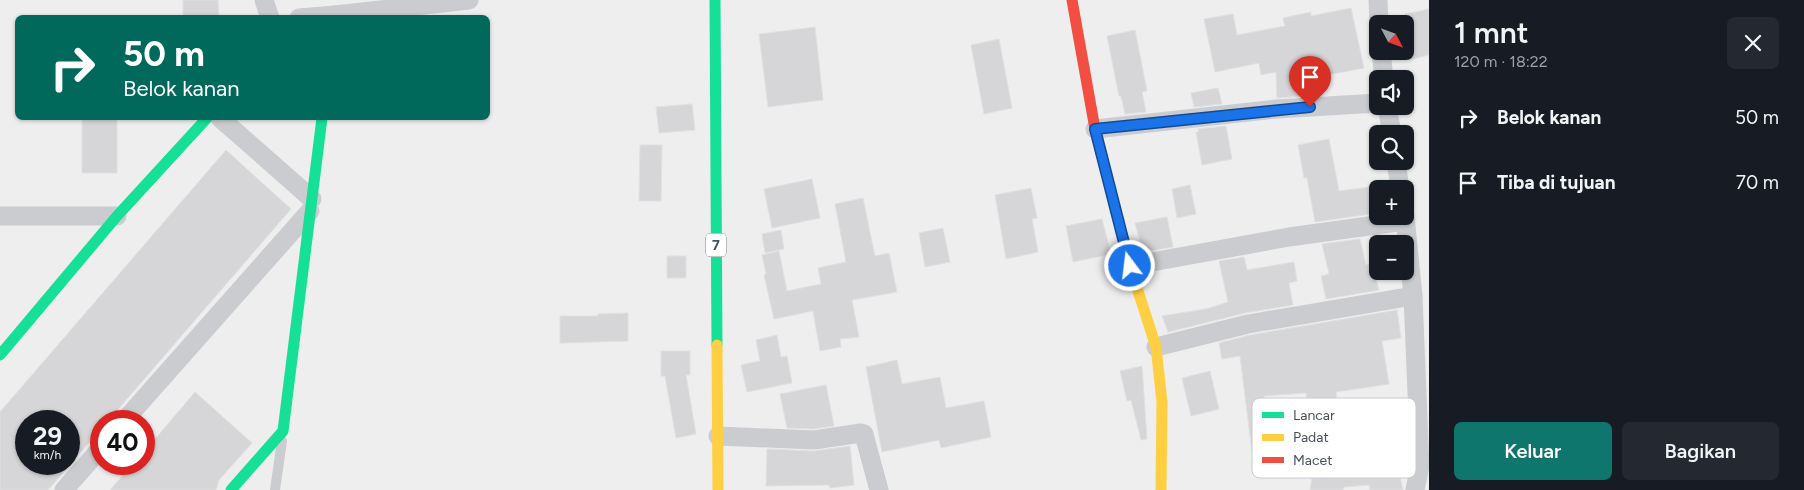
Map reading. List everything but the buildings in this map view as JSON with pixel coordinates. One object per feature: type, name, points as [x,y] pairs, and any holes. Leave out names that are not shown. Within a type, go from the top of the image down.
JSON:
[{"type":"main road","name":"7","points":[[715,0],[718,490]]},
{"type":"main road","points":[[1072,0],[1095,129],[1130,266],[1156,347],[1162,402],[1163,459],[1161,490]]},
{"type":"main road","points":[[0,355],[117,216],[205,120]]},
{"type":"main road","points":[[232,490],[283,431],[322,120]]},
{"type":"street","points":[[264,0],[269,15]]},
{"type":"street","points":[[343,15],[469,0]]},
{"type":"street","points":[[1378,0],[1379,15]]},
{"type":"street","points":[[1095,129],[1277,109],[1369,104]]},
{"type":"street","points":[[134,410],[311,205],[222,120]]},
{"type":"street","points":[[0,216],[117,216]]},
{"type":"street","points":[[1130,266],[1369,224]]},
{"type":"street","points":[[1406,225],[1413,296],[1425,467],[1415,490]]},
{"type":"street","points":[[1156,347],[1248,324],[1413,296]]},
{"type":"street","points":[[718,436],[805,440],[861,432],[864,434],[879,490]]},
{"type":"street","points":[[64,490],[90,460]]},
{"type":"lane","points":[[275,490],[283,431]]},
{"type":"traffic: fast","points":[[715,0],[717,345]]},
{"type":"traffic: fast","points":[[0,355],[117,216],[205,120]]},
{"type":"traffic: fast","points":[[231,490],[283,431],[322,120]]},
{"type":"traffic: slow","points":[[1103,160],[1130,266],[1156,347],[1162,402],[1161,490]]},
{"type":"traffic: slow","points":[[717,345],[718,490]]},
{"type":"traffic: jam","points":[[1072,0],[1095,129],[1103,160]]},
{"type":"route","points":[[1130,266],[1095,129],[1310,107]]}]
